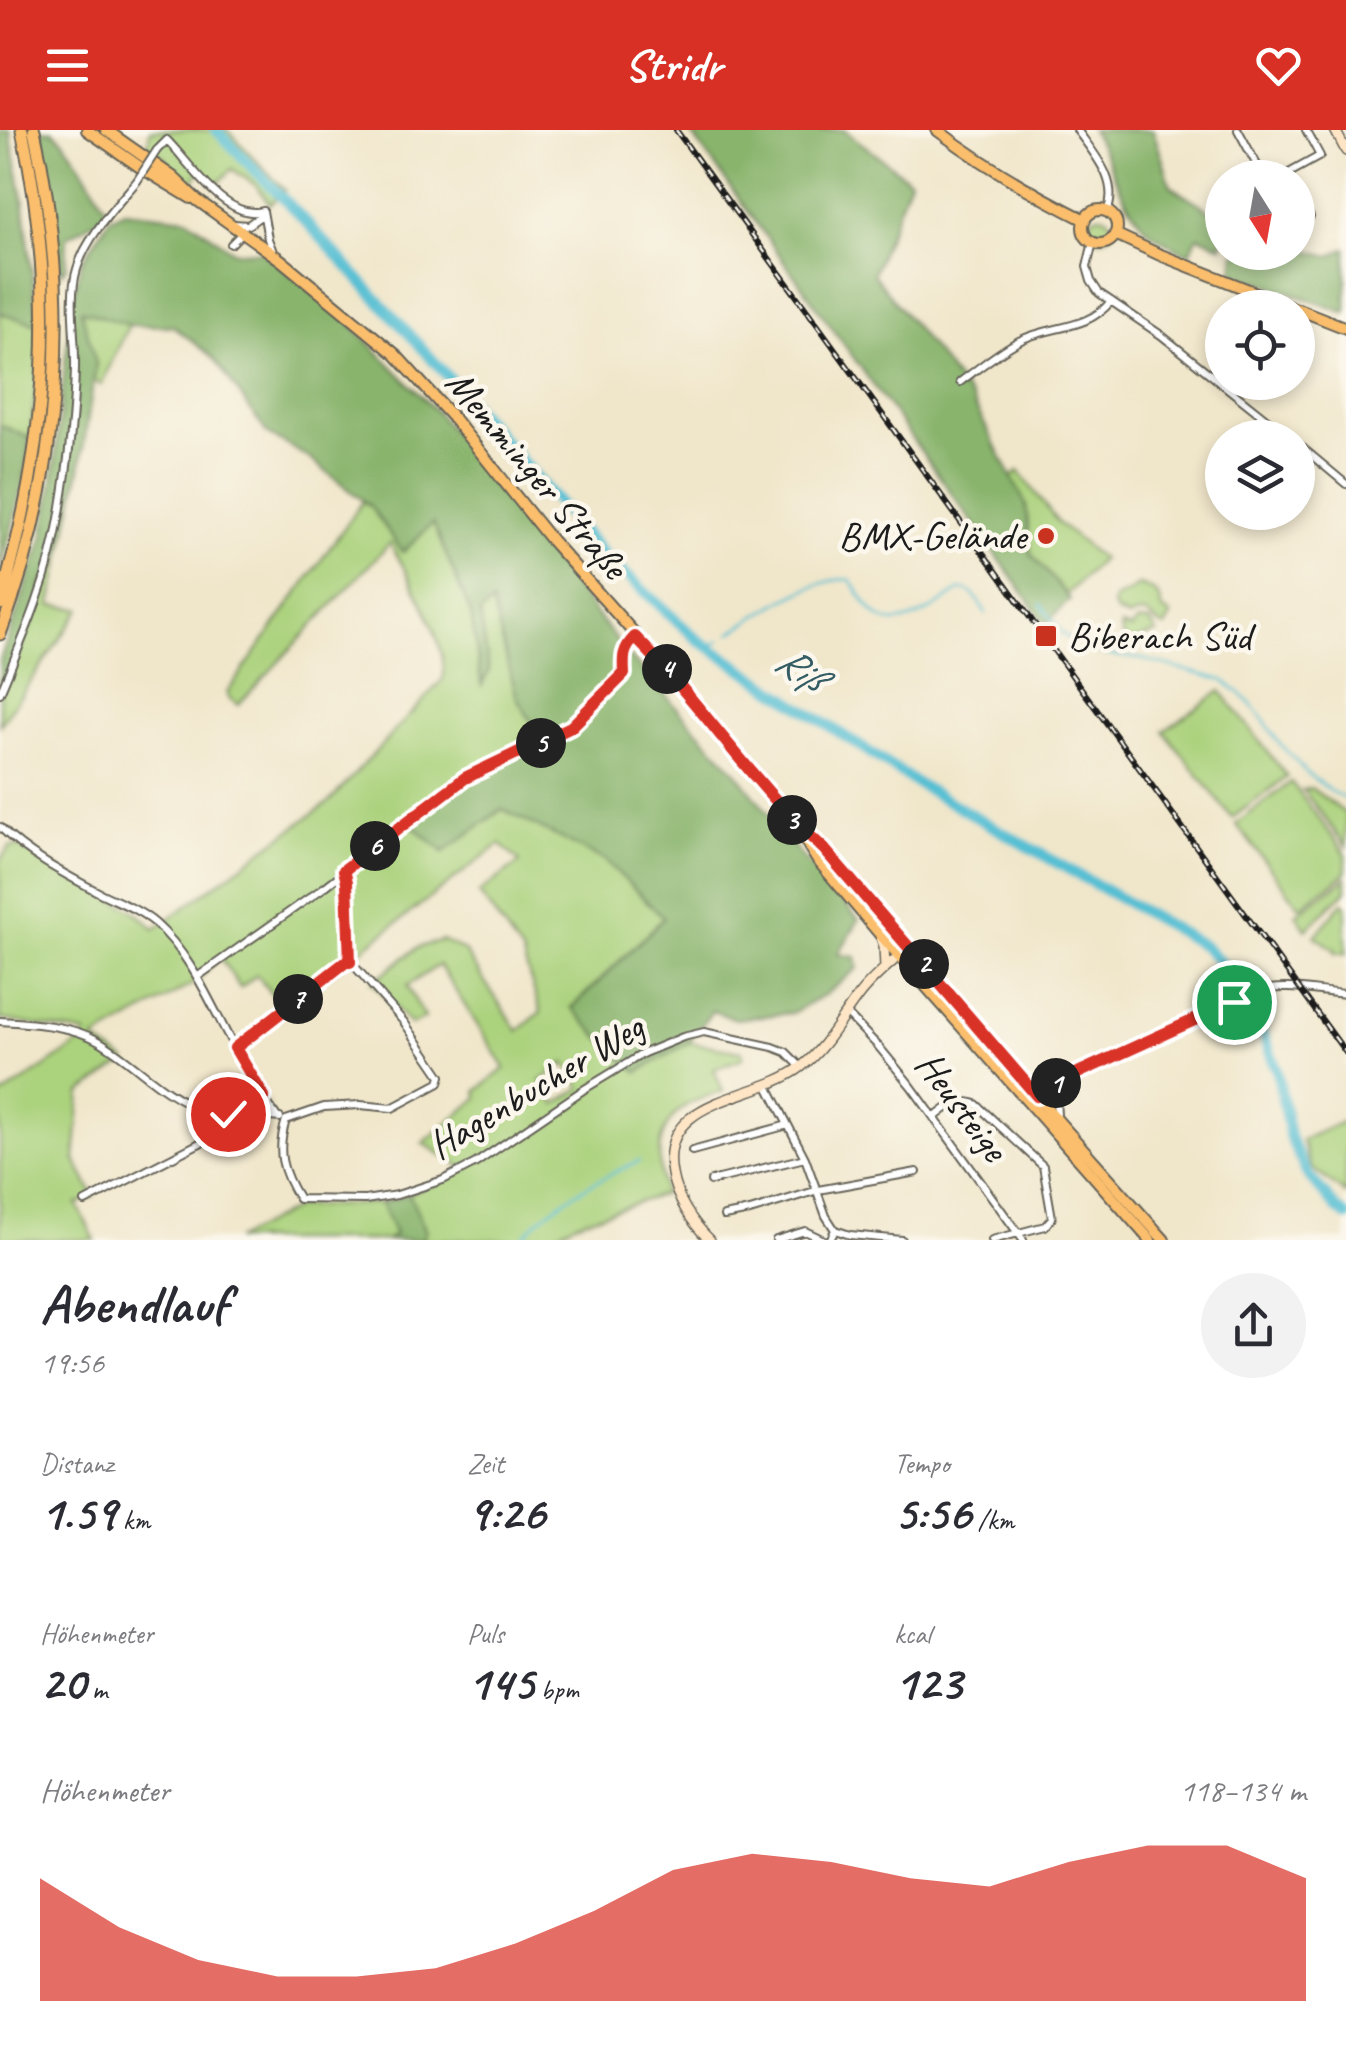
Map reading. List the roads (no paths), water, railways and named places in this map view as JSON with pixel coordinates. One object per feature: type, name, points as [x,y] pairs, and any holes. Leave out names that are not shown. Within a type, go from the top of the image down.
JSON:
[{"type":"highway","points":[[0,604],[26,511],[42,395],[41,250],[22,130]]},
{"type":"highway","points":[[0,634],[37,509],[54,386],[54,252],[34,130]]},
{"type":"main road","points":[[88,130],[167,185],[196,200]]},
{"type":"main road","points":[[106,130],[173,177],[196,200]]},
{"type":"main road","points":[[937,130],[984,164],[1085,220]]},
{"type":"main road","name":"Memminger Straße","points":[[196,200],[348,313],[421,382],[551,540],[676,679],[796,824],[824,849],[909,947],[1150,1240]]},
{"type":"main road","points":[[1094,211],[1107,212],[1116,223],[1115,234],[1108,242],[1093,242],[1084,234],[1085,220],[1094,211]]},
{"type":"main road","points":[[1115,234],[1250,290]]},
{"type":"main road","points":[[1315,316],[1346,328]]},
{"type":"main road","name":"Memminger Straße","points":[[796,824],[816,858],[899,956],[1058,1122],[1164,1240]]},
{"type":"street","points":[[1077,130],[1110,183],[1112,193],[1107,212]]},
{"type":"street","points":[[1238,130],[1254,160]]},
{"type":"street","points":[[1306,130],[1320,156],[1313,160]]},
{"type":"street","points":[[1335,130],[1346,151]]},
{"type":"street","points":[[0,693],[37,603],[56,540],[70,439],[76,270],[92,238],[167,140],[222,198],[246,213],[263,213]]},
{"type":"street","points":[[228,223],[248,225],[263,213]]},
{"type":"street","points":[[263,213],[275,255]]},
{"type":"street","points":[[253,241],[265,225]]},
{"type":"street","points":[[231,244],[242,232]]},
{"type":"street","points":[[1093,242],[1088,274],[1100,293],[1161,335],[1267,420]]},
{"type":"street","points":[[960,382],[1016,342],[1090,320],[1111,302]]},
{"type":"street","points":[[1315,458],[1346,484]]},
{"type":"street","points":[[197,977],[326,886],[465,778],[571,727],[624,674],[624,649],[635,637]]},
{"type":"street","points":[[0,828],[60,870],[145,915],[158,926],[197,977],[276,1117]]},
{"type":"street","points":[[235,1048],[350,962],[344,870]]},
{"type":"street","points":[[879,933],[885,968]]},
{"type":"street","points":[[710,1240],[695,1224],[678,1192],[670,1160],[674,1136],[698,1111],[768,1086],[801,1068],[830,1036],[859,994],[909,947]]},
{"type":"street","name":"Hagenbucher Weg","points":[[350,962],[404,1022],[441,1081],[392,1108],[324,1107],[286,1120],[282,1130],[283,1174],[299,1199],[365,1200],[397,1195],[443,1180],[476,1163],[582,1090],[644,1053],[683,1036],[704,1032],[773,1047],[786,1052],[801,1068]]},
{"type":"street","points":[[1033,1100],[1063,1080],[1255,992],[1283,988],[1346,994]]},
{"type":"street","name":"Heusteige","points":[[846,1013],[879,1047],[966,1158],[1023,1240]]},
{"type":"street","points":[[0,1021],[95,1038],[168,1092],[204,1109],[286,1120]]},
{"type":"street","points":[[1058,1122],[1056,1104],[1063,1080]]},
{"type":"street","points":[[768,1086],[805,1158],[835,1230],[902,1240]]},
{"type":"street","points":[[254,1116],[264,1097]]},
{"type":"street","points":[[934,1118],[953,1103],[976,1104],[1043,1166],[1052,1218],[1045,1226],[992,1240]]},
{"type":"street","points":[[85,1202],[233,1126],[241,1115]]},
{"type":"street","points":[[692,1150],[788,1125]]},
{"type":"street","points":[[711,1181],[805,1158]]},
{"type":"street","points":[[724,1216],[750,1212],[818,1190],[916,1172]]},
{"type":"street","points":[[776,1240],[805,1231],[827,1240],[835,1230]]},
{"type":"waterway","name":"Riß","points":[[216,130],[434,361],[604,555],[697,639],[916,783],[1204,946],[1235,977],[1254,1009],[1277,1071],[1290,1138],[1307,1174],[1346,1216]]},
{"type":"waterway","points":[[731,633],[789,597],[838,580],[851,580],[873,612],[889,621],[914,618],[964,590],[974,595],[986,613]]},
{"type":"waterway","points":[[1041,604],[1073,642]]},
{"type":"waterway","points":[[709,647],[720,640]]},
{"type":"waterway","points":[[1083,647],[1223,680],[1259,713],[1278,742],[1308,774],[1346,799]]},
{"type":"waterway","points":[[520,1240],[560,1204],[639,1161]]},
{"type":"railway","points":[[676,130],[1346,1053]]},
{"type":"place","name":"BMX-Gelände","points":[[1046,536]]},
{"type":"place","name":"Biberach Süd","points":[[1046,636]]}]
